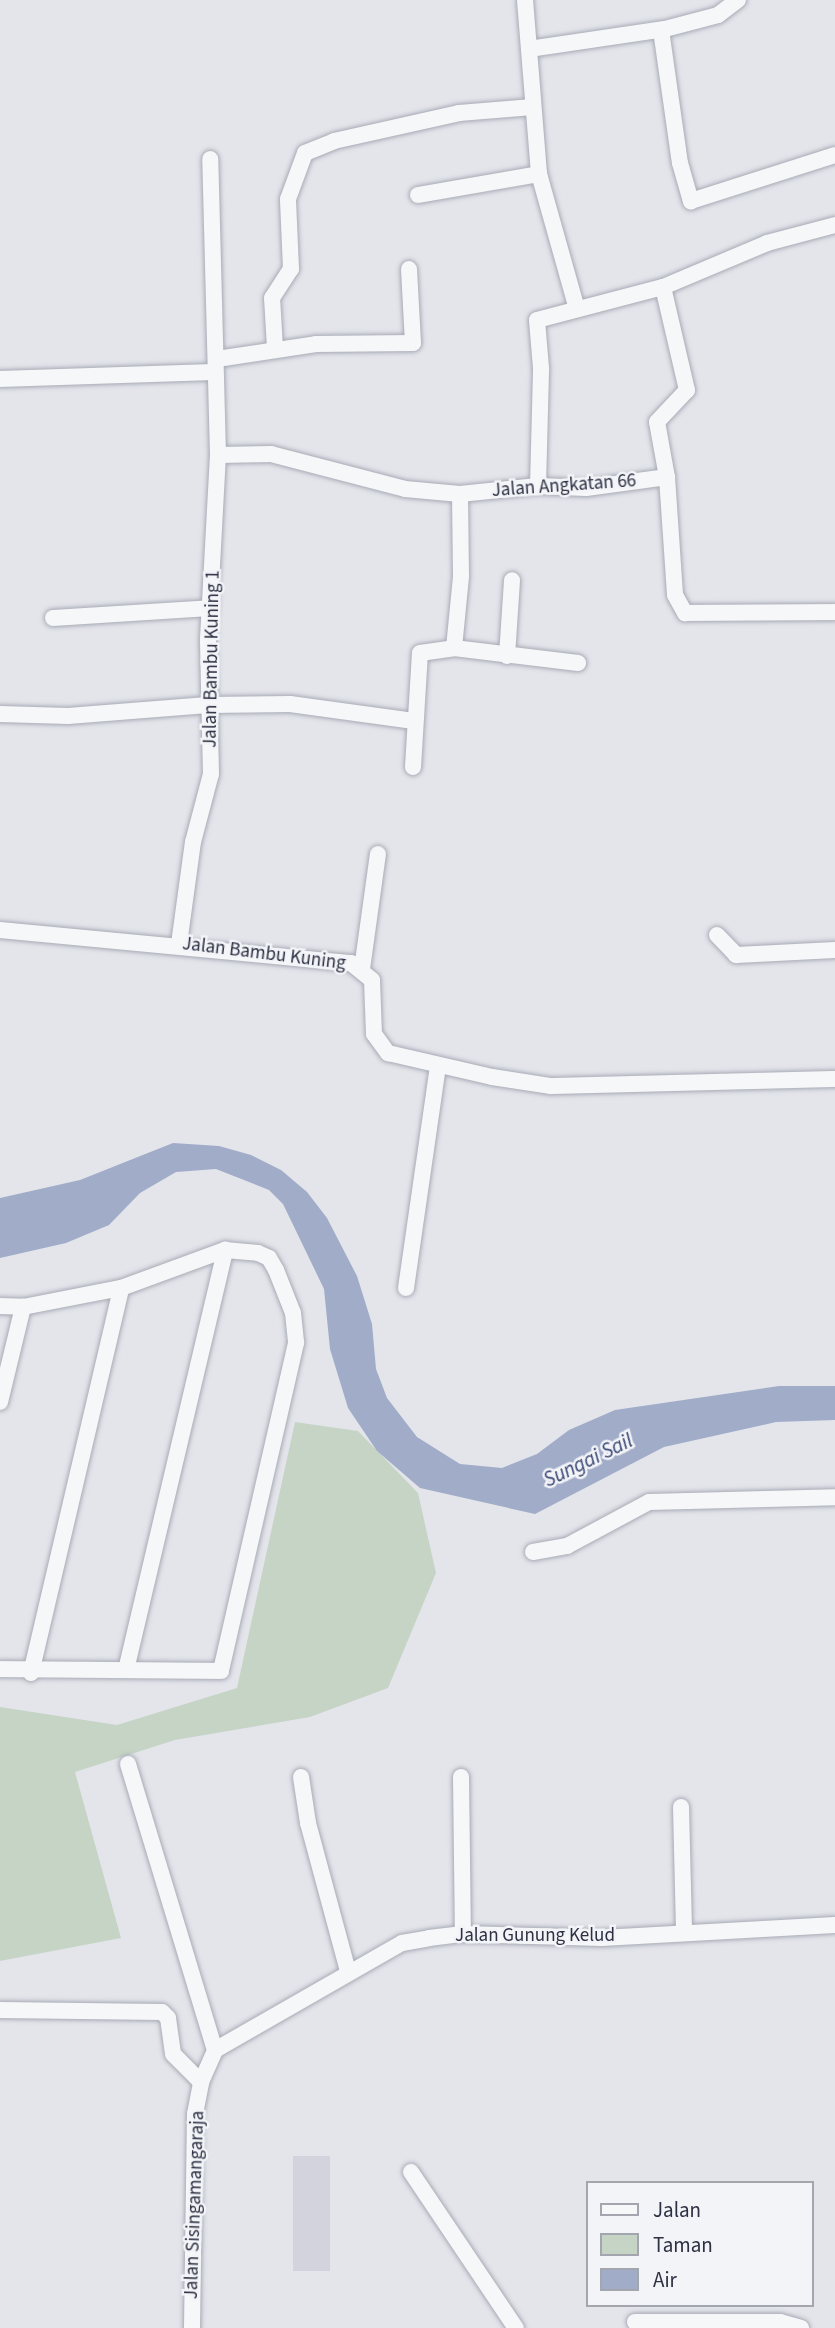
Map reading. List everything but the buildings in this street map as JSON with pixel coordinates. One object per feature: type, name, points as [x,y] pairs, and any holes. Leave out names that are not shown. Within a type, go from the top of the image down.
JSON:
[{"type":"street","points":[[525,0],[539,174],[577,309]]},
{"type":"street","points":[[529,50],[661,30],[718,15],[738,0]]},
{"type":"street","points":[[661,30],[680,163],[691,201],[835,155]]},
{"type":"street","points":[[275,348],[272,298],[291,269],[288,200],[305,153],[334,141],[458,113],[533,107]]},
{"type":"street","name":"Jalan Bambu Kuning 1","points":[[179,944],[193,842],[211,774],[208,705],[218,455],[210,159]]},
{"type":"street","points":[[418,195],[539,174]]},
{"type":"street","points":[[538,486],[541,368],[537,320],[663,287],[767,243],[835,225]]},
{"type":"street","points":[[0,379],[215,366],[275,348],[413,343],[409,269]]},
{"type":"street","points":[[663,287],[687,390],[657,422],[667,477],[675,595],[685,613],[835,612]]},
{"type":"street","name":"Jalan Angkatan 66","points":[[218,455],[271,454],[405,489],[460,494],[538,486],[586,488],[667,477]]},
{"type":"street","points":[[454,648],[461,576],[460,494]]},
{"type":"street","points":[[507,656],[512,580]]},
{"type":"street","points":[[53,618],[211,608]]},
{"type":"street","points":[[412,767],[420,653],[454,648],[578,663]]},
{"type":"street","points":[[0,714],[68,716],[208,705],[290,704],[414,721]]},
{"type":"street","points":[[362,969],[378,854]]},
{"type":"street","name":"Jalan Bambu Kuning","points":[[0,930],[179,944],[351,963],[362,969],[375,993],[374,1034],[379,1046],[388,1053],[551,1086],[835,1079]]},
{"type":"street","points":[[717,935],[736,956],[835,950]]},
{"type":"street","points":[[406,1288],[419,1170],[438,1065]]},
{"type":"street","points":[[126,1670],[225,1250]]},
{"type":"street","points":[[0,1306],[23,1307],[121,1288],[225,1250],[269,1258],[293,1313],[296,1343],[225,1664],[215,1674],[126,1670],[31,1673],[0,1669]]},
{"type":"street","points":[[31,1673],[121,1288]]},
{"type":"street","points":[[0,1402],[23,1307]]},
{"type":"street","points":[[533,1552],[567,1546],[649,1502],[835,1497]]},
{"type":"street","points":[[0,2010],[162,2012],[168,2018],[173,2054],[201,2082],[215,2050],[128,1764]]},
{"type":"street","points":[[302,1777],[308,1823],[348,1971]]},
{"type":"street","points":[[461,1777],[463,1934]]},
{"type":"street","points":[[681,1808],[684,1933]]},
{"type":"street","name":"Jalan Gunung Kelud","points":[[215,2050],[348,1971],[402,1943],[463,1934],[602,1938],[835,1924]]},
{"type":"street","name":"Jalan Sisingamangaraja","points":[[192,2328],[194,2149],[201,2082]]},
{"type":"street","points":[[411,2172],[516,2328]]},
{"type":"street","points":[[635,2322],[780,2322],[801,2328]]},
{"type":"shaded area","points":[[293,2156],[330,2156],[330,2271],[293,2271]]},
{"type":"green space","points":[[295,1422],[358,1431],[418,1493],[436,1573],[388,1688],[310,1717],[175,1740],[75,1772],[121,1938],[0,1961],[0,1707],[117,1725],[237,1688]]},
{"type":"water","name":"Sungai Sail","points":[[173,1143],[219,1146],[251,1155],[281,1170],[307,1192],[327,1218],[357,1276],[372,1324],[376,1369],[387,1398],[417,1437],[460,1464],[502,1468],[537,1454],[569,1430],[615,1410],[779,1386],[835,1386],[835,1420],[776,1422],[664,1447],[535,1514],[420,1488],[377,1451],[348,1408],[330,1349],[324,1289],[283,1204],[269,1190],[216,1169],[176,1172],[140,1193],[109,1225],[66,1243],[0,1258],[0,1198],[80,1180]]}]
